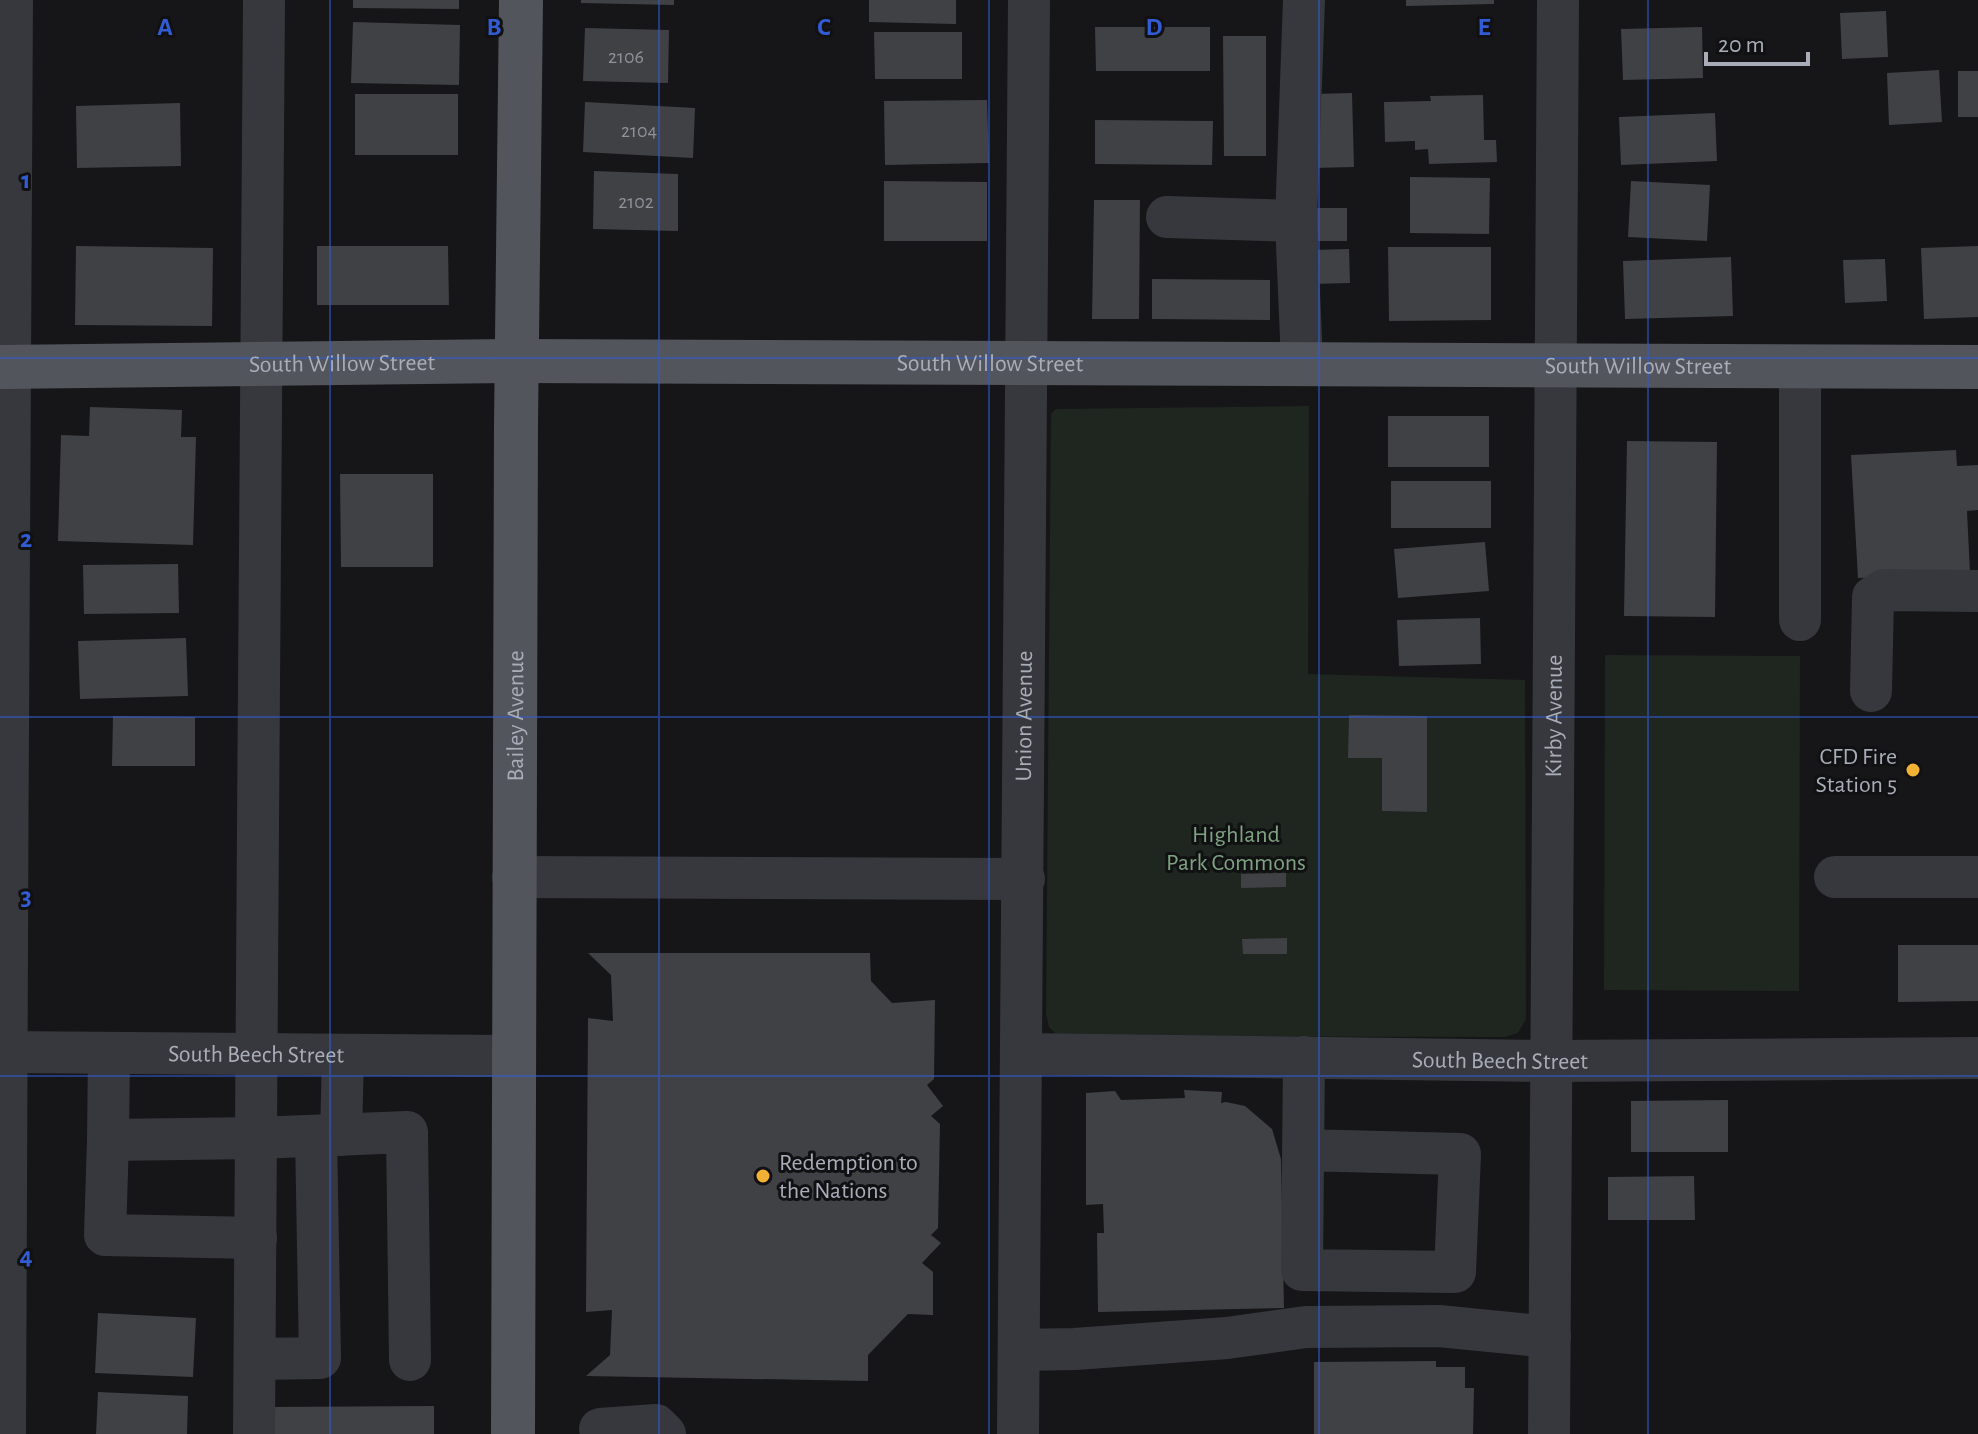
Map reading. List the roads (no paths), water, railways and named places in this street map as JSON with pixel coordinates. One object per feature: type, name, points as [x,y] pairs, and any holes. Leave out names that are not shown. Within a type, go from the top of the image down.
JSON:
[{"type":"main road","name":"Bailey Avenue","points":[[513,1434],[513,877],[521,0]]},
{"type":"main road","name":"South Willow Street","points":[[4,367],[516,361],[1978,367]]},
{"type":"street","points":[[5,1434],[4,367],[12,0]]},
{"type":"street","points":[[254,1434],[259,364],[264,0]]},
{"type":"street","name":"Union Avenue","points":[[1018,1434],[1029,362],[1029,0]]},
{"type":"street","points":[[1302,362],[1296,221],[1304,0]]},
{"type":"street","name":"Kirby Avenue","points":[[1549,1434],[1558,0]]},
{"type":"street","points":[[1167,217],[1296,221]]},
{"type":"street","points":[[1800,367],[1800,620]]},
{"type":"street","points":[[1871,691],[1873,597],[1884,590],[1978,591]]},
{"type":"street","points":[[513,877],[1024,879]]},
{"type":"street","points":[[1835,877],[1978,877]]},
{"type":"street","name":"South Beech Street","points":[[4,1052],[513,1056]]},
{"type":"street","points":[[109,1053],[105,1235],[256,1238]]},
{"type":"street","name":"South Beech Street","points":[[1022,1054],[1552,1061],[1978,1058]]},
{"type":"street","points":[[255,1359],[320,1358],[328,1136],[343,1055]]},
{"type":"street","points":[[1303,1150],[1460,1154],[1455,1272],[1302,1270],[1303,1150],[1304,1057]]},
{"type":"street","points":[[108,1140],[407,1132],[410,1360]]},
{"type":"street","points":[[1019,1350],[1227,1338],[1306,1327],[1439,1326],[1550,1337]]},
{"type":"street","points":[[601,1434],[600,1429],[656,1425],[665,1434]]},
{"type":"place","name":"CFD Fire Station 5","points":[[1913,770]]},
{"type":"place","name":"Redemption to the Nations","points":[[763,1176]]},
{"type":"park label","name":"Highland Park Commons","points":[[1236,848]]}]
